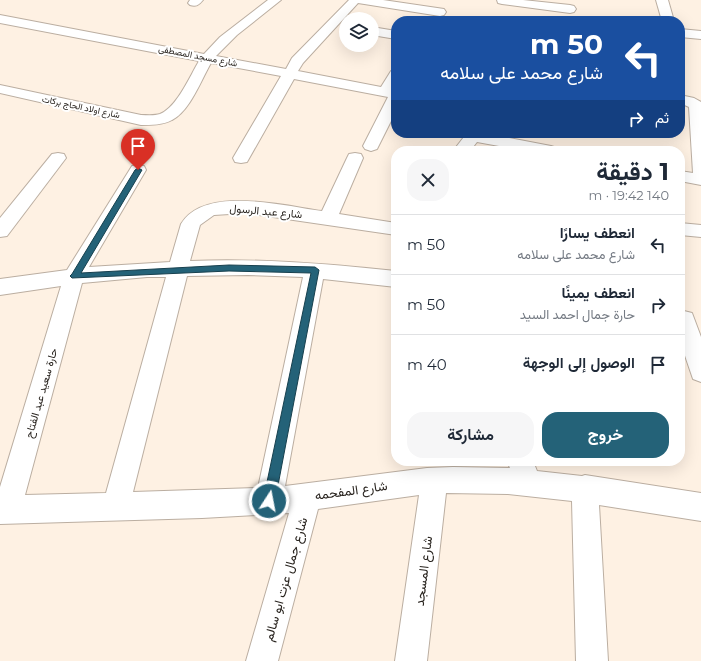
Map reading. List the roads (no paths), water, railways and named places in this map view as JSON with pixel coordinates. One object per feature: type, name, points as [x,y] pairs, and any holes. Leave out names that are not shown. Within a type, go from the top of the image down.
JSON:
[{"type":"street","points":[[208,58],[218,45],[275,0]]},
{"type":"street","points":[[241,158],[289,74],[303,54],[355,0]]},
{"type":"street","points":[[360,0],[440,12]]},
{"type":"street","points":[[662,0],[667,16]]},
{"type":"street","points":[[502,1],[572,5],[565,16]]},
{"type":"street","name":"شارع مسجد المصطفى","points":[[0,18],[391,94]]},
{"type":"street","points":[[331,25],[339,26]]},
{"type":"street","points":[[379,32],[391,34]]},
{"type":"street","points":[[685,33],[701,35]]},
{"type":"street","name":"شارع اولاد الحاج بركات","points":[[0,89],[141,120],[162,119],[170,115],[178,107],[208,58]]},
{"type":"street","points":[[371,146],[391,96]]},
{"type":"street","points":[[685,100],[696,105],[701,173]]},
{"type":"street","points":[[685,129],[698,132]]},
{"type":"street","points":[[465,146],[471,138]]},
{"type":"street","points":[[492,138],[528,146]]},
{"type":"street","points":[[0,231],[58,158]]},
{"type":"street","points":[[328,218],[355,158]]},
{"type":"street","name":"حارة سعيد عبد الفتاح","points":[[4,510],[74,276],[138,170]]},
{"type":"street","points":[[685,177],[701,180]]},
{"type":"street","name":"شارع عبد الرسول","points":[[116,506],[190,224],[196,216],[209,210],[223,207],[254,208],[391,228]]},
{"type":"street","points":[[685,229],[701,231]]},
{"type":"street","points":[[0,287],[74,276],[229,268],[350,272],[391,278]]},
{"type":"street","points":[[269,501],[315,270]]},
{"type":"street","points":[[688,319],[701,372]]},
{"type":"street","name":"شارع المفحمه","points":[[4,510],[269,501],[389,485],[450,474],[524,472],[585,488],[701,507]]},
{"type":"street","name":"شارع المسجد","points":[[411,661],[450,474]]},
{"type":"street","points":[[585,488],[592,661]]},
{"type":"street","name":"شارع جمال عزت ابو سالم","points":[[262,661],[308,496]]}]
